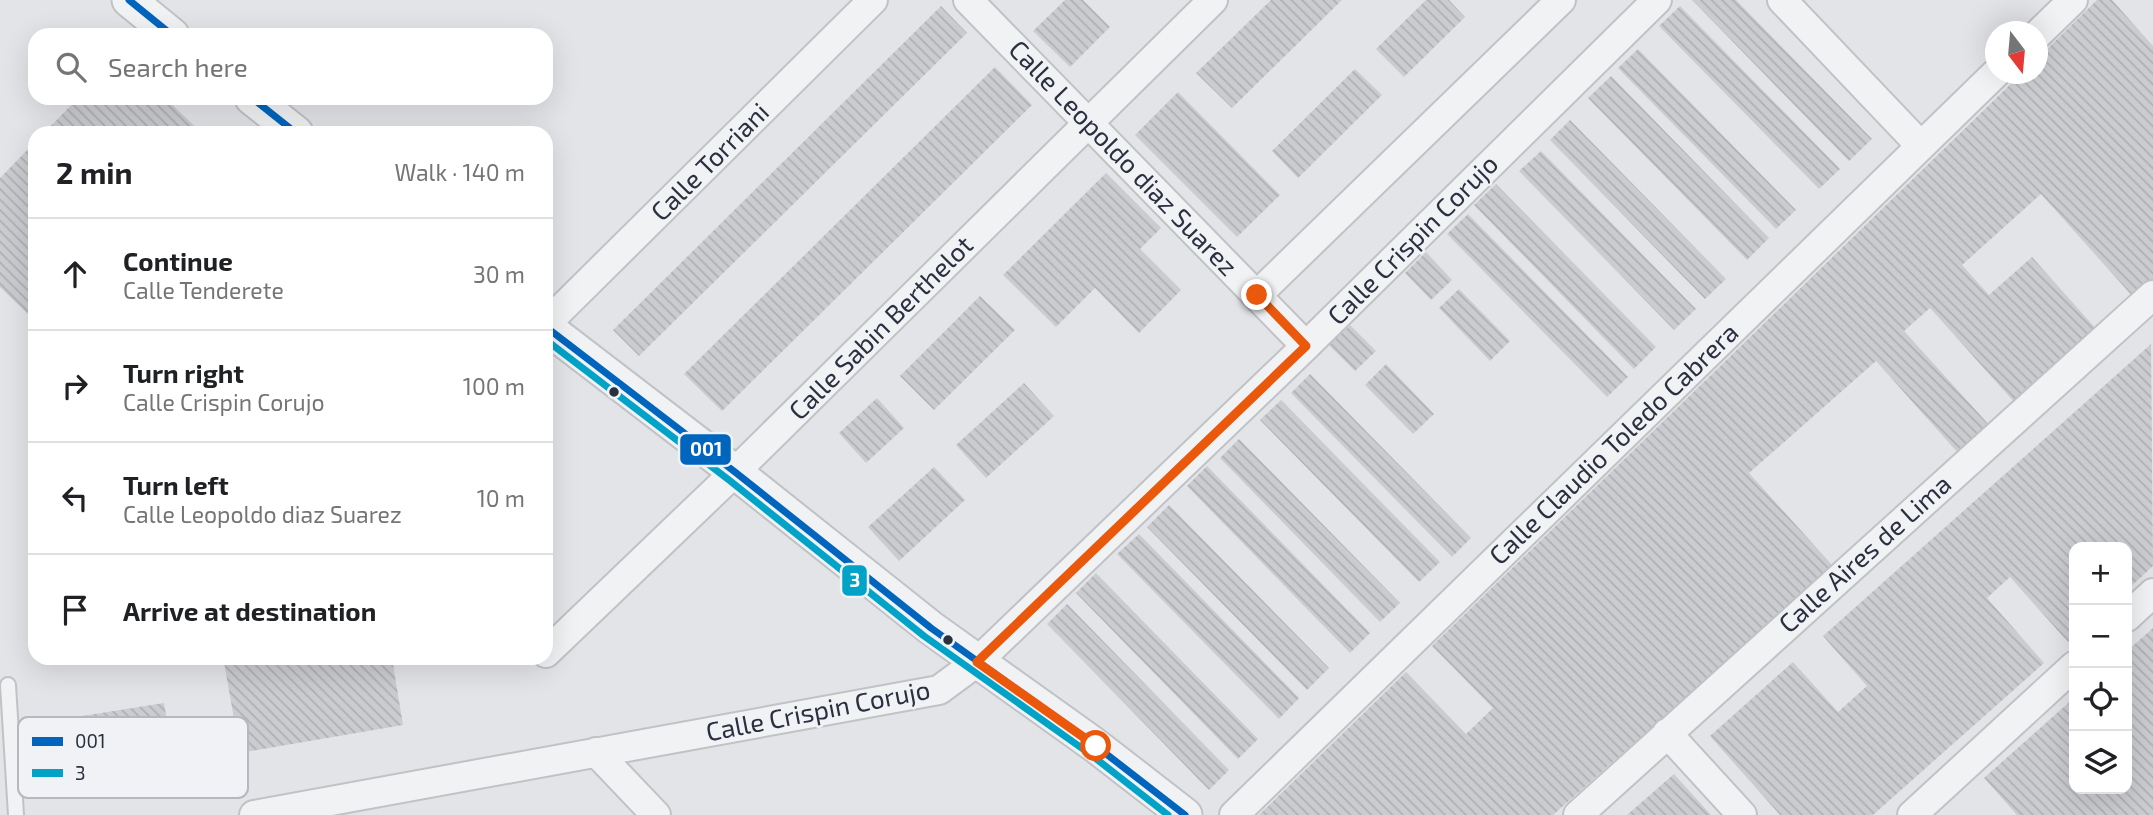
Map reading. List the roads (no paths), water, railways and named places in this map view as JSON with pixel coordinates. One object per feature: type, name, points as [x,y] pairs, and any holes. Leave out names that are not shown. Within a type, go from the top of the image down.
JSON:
[{"type":"street","points":[[130,0],[164,28]]},
{"type":"street","name":"Calle Torriani","points":[[553,319],[873,0]]},
{"type":"street","name":"Calle Leopoldo diaz Suarez","points":[[968,0],[1306,346]]},
{"type":"street","name":"Calle Sabin Berthelot","points":[[553,646],[735,472],[1213,0]]},
{"type":"street","points":[[1257,295],[1562,0]]},
{"type":"street","name":"Calle Crispin Corujo","points":[[254,815],[939,690],[977,662],[1306,346],[1657,0]]},
{"type":"street","points":[[1782,0],[1920,145]]},
{"type":"street","points":[[2048,24],[2073,0]]},
{"type":"street","name":"Calle Claudio Toledo Cabrera","points":[[1234,815],[1985,83]]},
{"type":"street","points":[[261,105],[287,126]]},
{"type":"street","name":"Calle Aires de Lima","points":[[1578,815],[2153,295]]},
{"type":"street","points":[[553,331],[931,628],[1096,746],[1185,815]]},
{"type":"street","points":[[2132,612],[2153,593]]},
{"type":"street","points":[[1912,815],[2072,668]]},
{"type":"street","points":[[1667,733],[1742,815]]},
{"type":"street","points":[[596,752],[656,815]]},
{"type":"lane","points":[[8,685],[16,815]]}]
